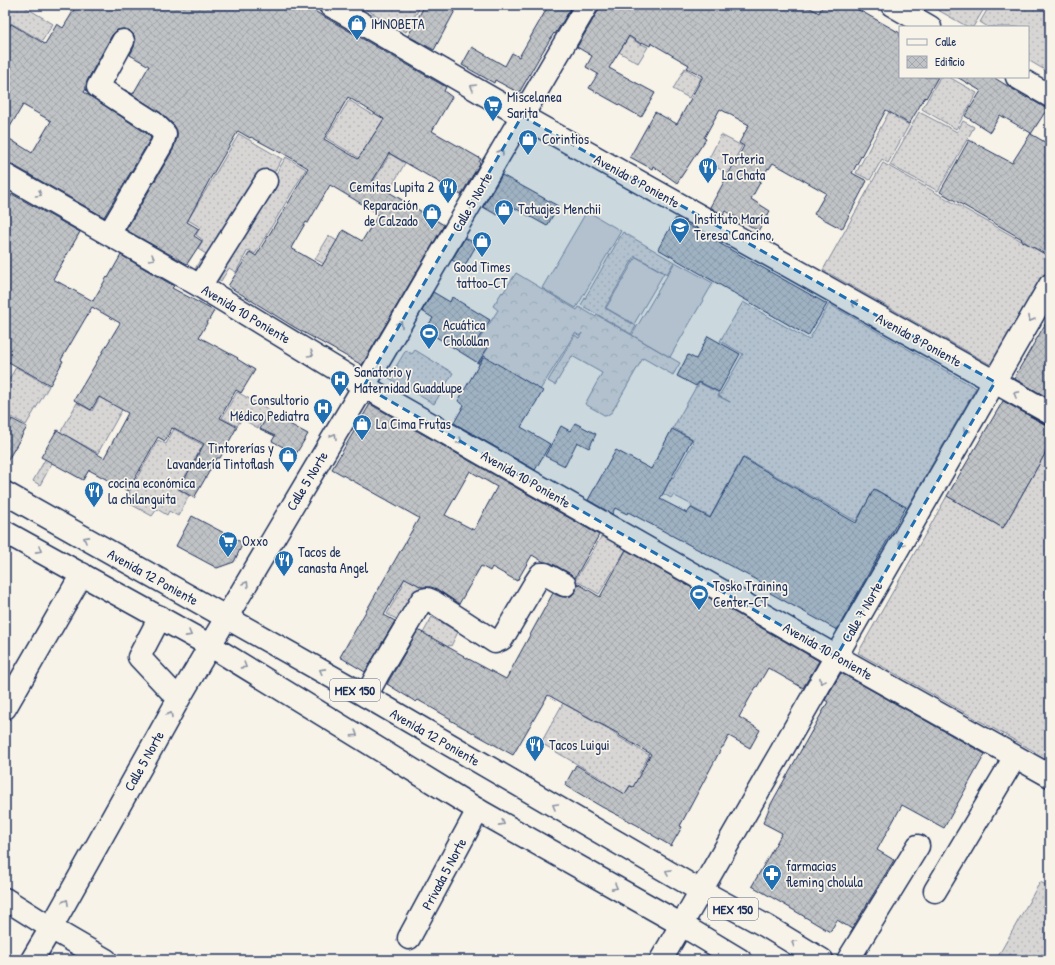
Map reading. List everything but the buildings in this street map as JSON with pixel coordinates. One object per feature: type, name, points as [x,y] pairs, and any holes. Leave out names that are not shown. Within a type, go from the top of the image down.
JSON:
[{"type":"street","name":"Avenida 8 Poniente","points":[[330,5],[522,116],[1050,413]]},
{"type":"street","name":"Calle 5 Norte","points":[[32,960],[226,618],[587,5]]},
{"type":"street","points":[[892,5],[928,26]]},
{"type":"street","points":[[109,234],[162,144],[165,134],[154,123],[98,87],[123,42]]},
{"type":"street","points":[[1019,78],[1050,96]]},
{"type":"street","name":"Avenida 10 Poniente","points":[[5,175],[200,286],[364,386],[836,657],[1050,776]]},
{"type":"street","points":[[200,286],[266,181]]},
{"type":"street","name":"Calle 7 Norte","points":[[661,960],[1050,285]]},
{"type":"street","name":"Avenida 12 Poniente","points":[[5,493],[366,696],[701,891],[766,926],[822,960]]},
{"type":"street","name":"MEX 150","points":[[5,532],[211,646],[478,810],[682,925],[740,960]]},
{"type":"street","points":[[5,708],[82,574]]},
{"type":"street","points":[[366,696],[422,600],[427,599],[432,601],[495,642],[502,639],[541,574],[545,574],[565,585]]},
{"type":"street","points":[[160,617],[139,657],[171,691],[182,695]]},
{"type":"street","points":[[935,891],[1015,757]]},
{"type":"street","name":"Privada 5 Norte","points":[[409,938],[478,810]]},
{"type":"street","points":[[848,960],[918,846]]},
{"type":"street","points":[[5,899],[106,960]]},
{"type":"highlighted area","points":[[522,116],[995,382],[836,657],[364,386]]},
{"type":"green space","points":[[8,5],[22,5],[53,24],[42,41],[11,23],[5,32],[5,10]]},
{"type":"green space","points":[[358,5],[421,5],[406,32]]},
{"type":"green space","points":[[929,5],[981,5],[985,7],[974,26],[966,26]]},
{"type":"green space","points":[[990,5],[1050,5],[1050,73],[1029,61],[1029,26],[986,26],[980,22]]},
{"type":"green space","points":[[629,37],[641,45],[642,44],[648,47],[638,63],[619,52]]},
{"type":"green space","points":[[685,68],[701,78],[689,98],[673,89]]},
{"type":"green space","points":[[398,76],[407,82],[359,158],[326,138],[349,100],[373,115]]},
{"type":"green space","points":[[907,78],[916,78],[895,117],[909,125],[888,163],[882,159],[870,180],[856,173]]},
{"type":"green space","points":[[939,78],[951,78],[977,93],[956,129],[922,109]]},
{"type":"green space","points":[[919,112],[957,132],[963,121],[974,127],[938,191],[890,165]]},
{"type":"green space","points":[[239,134],[282,159],[213,279],[195,269],[200,260],[202,261],[206,254],[198,249],[203,240],[196,235],[200,227],[188,220]]},
{"type":"green space","points":[[721,135],[742,146],[727,173],[707,162]]},
{"type":"green space","points":[[390,154],[405,163],[389,191],[373,182]]},
{"type":"green space","points":[[286,157],[306,169],[255,254],[248,250],[236,272],[229,268],[221,281],[215,277]]},
{"type":"green space","points":[[883,163],[1050,257],[1050,267],[993,366],[823,270]]},
{"type":"green space","points":[[587,211],[621,231],[576,308],[542,288]]},
{"type":"green space","points":[[623,232],[674,262],[667,274],[635,256],[605,308],[636,326],[631,334],[581,305]]},
{"type":"green space","points":[[329,236],[342,244],[360,284],[315,259]]},
{"type":"green space","points":[[636,257],[664,273],[634,324],[606,308]]},
{"type":"green space","points":[[675,262],[713,283],[670,357],[632,335]]},
{"type":"green space","points":[[516,273],[577,310],[579,307],[596,317],[597,315],[680,363],[673,375],[643,358],[612,412],[606,416],[585,404],[602,373],[572,356],[555,385],[548,381],[575,335],[579,338],[582,333],[580,336],[575,333],[540,390],[493,373],[478,364],[489,347],[479,340],[498,310],[493,306]]},
{"type":"green space","points":[[743,302],[809,340],[829,304],[976,388],[907,508],[875,489],[856,521],[743,457],[710,517],[673,495],[671,498],[662,493],[671,477],[673,478],[693,443],[693,439],[673,428],[696,387],[699,383],[719,393],[718,396],[730,402],[719,396],[743,354],[720,341]]},
{"type":"green space","points":[[406,350],[412,354],[415,350],[453,373],[434,404],[389,378]]},
{"type":"green space","points":[[16,367],[49,386],[26,425],[12,417],[5,429],[5,387]]},
{"type":"green space","points":[[237,392],[268,409],[258,428],[242,419],[237,426],[222,418]]},
{"type":"green space","points":[[102,393],[124,406],[98,453],[69,437],[40,485],[33,481],[77,403],[92,411]]},
{"type":"green space","points":[[174,429],[203,445],[178,489],[189,496],[178,516],[169,511],[167,515],[157,509],[152,516],[125,501],[158,440],[166,444]]},
{"type":"green space","points":[[1050,445],[1050,760],[858,653],[947,496],[1003,528]]},
{"type":"green space","points":[[604,532],[628,546],[599,594],[575,580]]},
{"type":"green space","points":[[392,568],[421,585],[400,621],[387,614],[403,585],[388,576]]},
{"type":"green space","points":[[432,617],[458,632],[451,646],[449,645],[447,649],[422,635]]},
{"type":"green space","points":[[563,703],[617,734],[617,736],[649,755],[639,773],[659,784],[639,791],[630,785],[615,811],[598,791],[604,780],[541,743]]},
{"type":"green space","points":[[1040,882],[1050,887],[1050,960],[996,960]]},
{"type":"place","name":"IMNOBETA","points":[[357,41]]},
{"type":"place","name":"Miscelanea Sarita","points":[[493,122]]},
{"type":"place","name":"Corintios","points":[[528,156]]},
{"type":"place","name":"Torteria La Chata","points":[[708,184]]},
{"type":"place","name":"Cemitas Lupita 2","points":[[448,204]]},
{"type":"place","name":"Tatuajes Menchii","points":[[504,226]]},
{"type":"place","name":"Reparación de Calzado","points":[[432,230]]},
{"type":"place","name":"Instituto María Teresa Cancino,","points":[[680,244]]},
{"type":"place","name":"Good Times tattoo-CT","points":[[482,258]]},
{"type":"place","name":"Acuática Cholollan","points":[[429,350]]},
{"type":"place","name":"Sanatorio y Maternidad Guadalupe","points":[[340,397]]},
{"type":"place","name":"Consultorio Médico Pediatra","points":[[323,425]]},
{"type":"place","name":"La Cima Frutas","points":[[362,441]]},
{"type":"place","name":"Tintorerías y Lavandería Tintoflash","points":[[288,473]]},
{"type":"place","name":"cocina económica la chilanguita","points":[[94,508]]},
{"type":"place","name":"Oxxo","points":[[228,558]]},
{"type":"place","name":"Tacos de canasta Angel","points":[[284,577]]},
{"type":"place","name":"Tosko Training Center-CT","points":[[699,611]]},
{"type":"place","name":"Tacos Luigui","points":[[535,762]]},
{"type":"place","name":"farmacias fleming cholula","points":[[772,891]]}]
